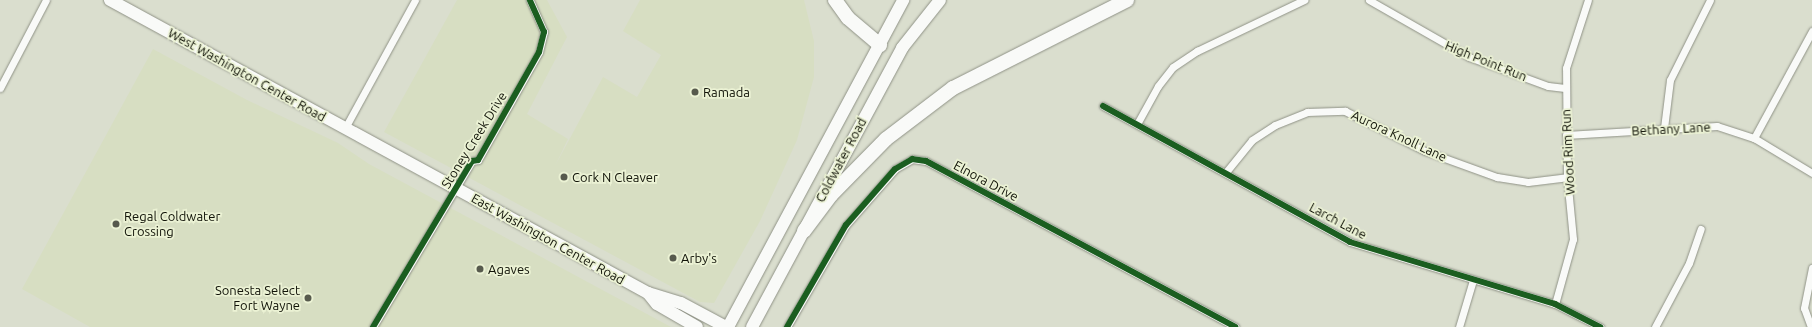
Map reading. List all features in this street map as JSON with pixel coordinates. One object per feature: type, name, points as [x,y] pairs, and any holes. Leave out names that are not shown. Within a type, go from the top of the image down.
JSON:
[{"type":"highway","points":[[835,0],[848,18],[880,45]]},
{"type":"highway","points":[[804,231],[831,195],[886,139],[953,88],[1010,56],[1127,0]]},
{"type":"main road","name":"West Washington Center Road","points":[[110,0],[384,150]]},
{"type":"main road","name":"Coldwater Road","points":[[727,327],[903,0]]},
{"type":"main road","name":"Coldwater Road","points":[[752,327],[902,48],[940,0]]},
{"type":"main road","name":"East Washington Center Road","points":[[384,150],[648,293],[681,303],[727,327]]},
{"type":"main road","name":"East Washington Center Road","points":[[648,293],[657,304],[697,327]]},
{"type":"street","points":[[0,88],[46,0]]},
{"type":"street","points":[[345,128],[415,0]]},
{"type":"street","name":"Stoney Creek Drive","points":[[373,327],[457,189],[472,161],[478,160],[539,52],[544,32],[530,0]]},
{"type":"street","points":[[1137,124],[1158,86],[1173,68],[1197,51],[1304,0]]},
{"type":"street","name":"High Point Run","points":[[1369,0],[1469,57],[1548,86],[1565,88]]},
{"type":"street","name":"Wood Rim Run","points":[[1555,304],[1573,238],[1567,177],[1565,88],[1571,45],[1588,0]]},
{"type":"street","points":[[1664,128],[1670,80],[1710,0]]},
{"type":"street","points":[[1754,138],[1812,31]]},
{"type":"street","name":"Larch Lane","points":[[1103,106],[1226,172],[1350,242],[1555,304],[1600,327]]},
{"type":"street","name":"Aurora Knoll Lane","points":[[1226,172],[1252,140],[1275,125],[1307,112],[1345,111],[1419,148],[1497,177],[1528,182],[1567,177]]},
{"type":"street","name":"Bethany Lane","points":[[1566,135],[1716,126],[1754,138],[1812,173]]},
{"type":"street","name":"Elnora Drive","points":[[787,327],[846,225],[895,169],[912,159],[926,161],[1235,327]]},
{"type":"street","points":[[1655,327],[1689,263],[1701,230]]},
{"type":"street","points":[[1811,327],[1804,308],[1812,268]]},
{"type":"street","points":[[1459,327],[1473,280]]},
{"type":"shaded area","points":[[457,0],[547,0],[567,37],[527,114],[568,139],[555,166],[603,77],[637,97],[661,55],[623,31],[640,0],[804,0],[814,41],[814,77],[797,140],[760,221],[714,303],[700,302],[384,132]]},
{"type":"shaded area","points":[[153,49],[247,100],[338,143],[369,164],[671,327],[90,327],[22,289]]},
{"type":"cycle path","points":[[373,327],[472,161],[478,160],[539,52],[544,32],[530,0]]},
{"type":"cycle path","points":[[1103,106],[1350,242],[1555,304],[1600,327]]},
{"type":"cycle path","points":[[787,327],[846,225],[895,169],[912,159],[926,161],[1235,327]]},
{"type":"place","name":"Ramada","points":[[695,92]]},
{"type":"place","name":"Cork N Cleaver","points":[[564,177]]},
{"type":"place","name":"Regal Coldwater Crossing","points":[[116,224]]},
{"type":"place","name":"Arby's","points":[[673,258]]},
{"type":"place","name":"Agaves","points":[[480,269]]},
{"type":"place","name":"Sonesta Select Fort Wayne","points":[[308,298]]}]
